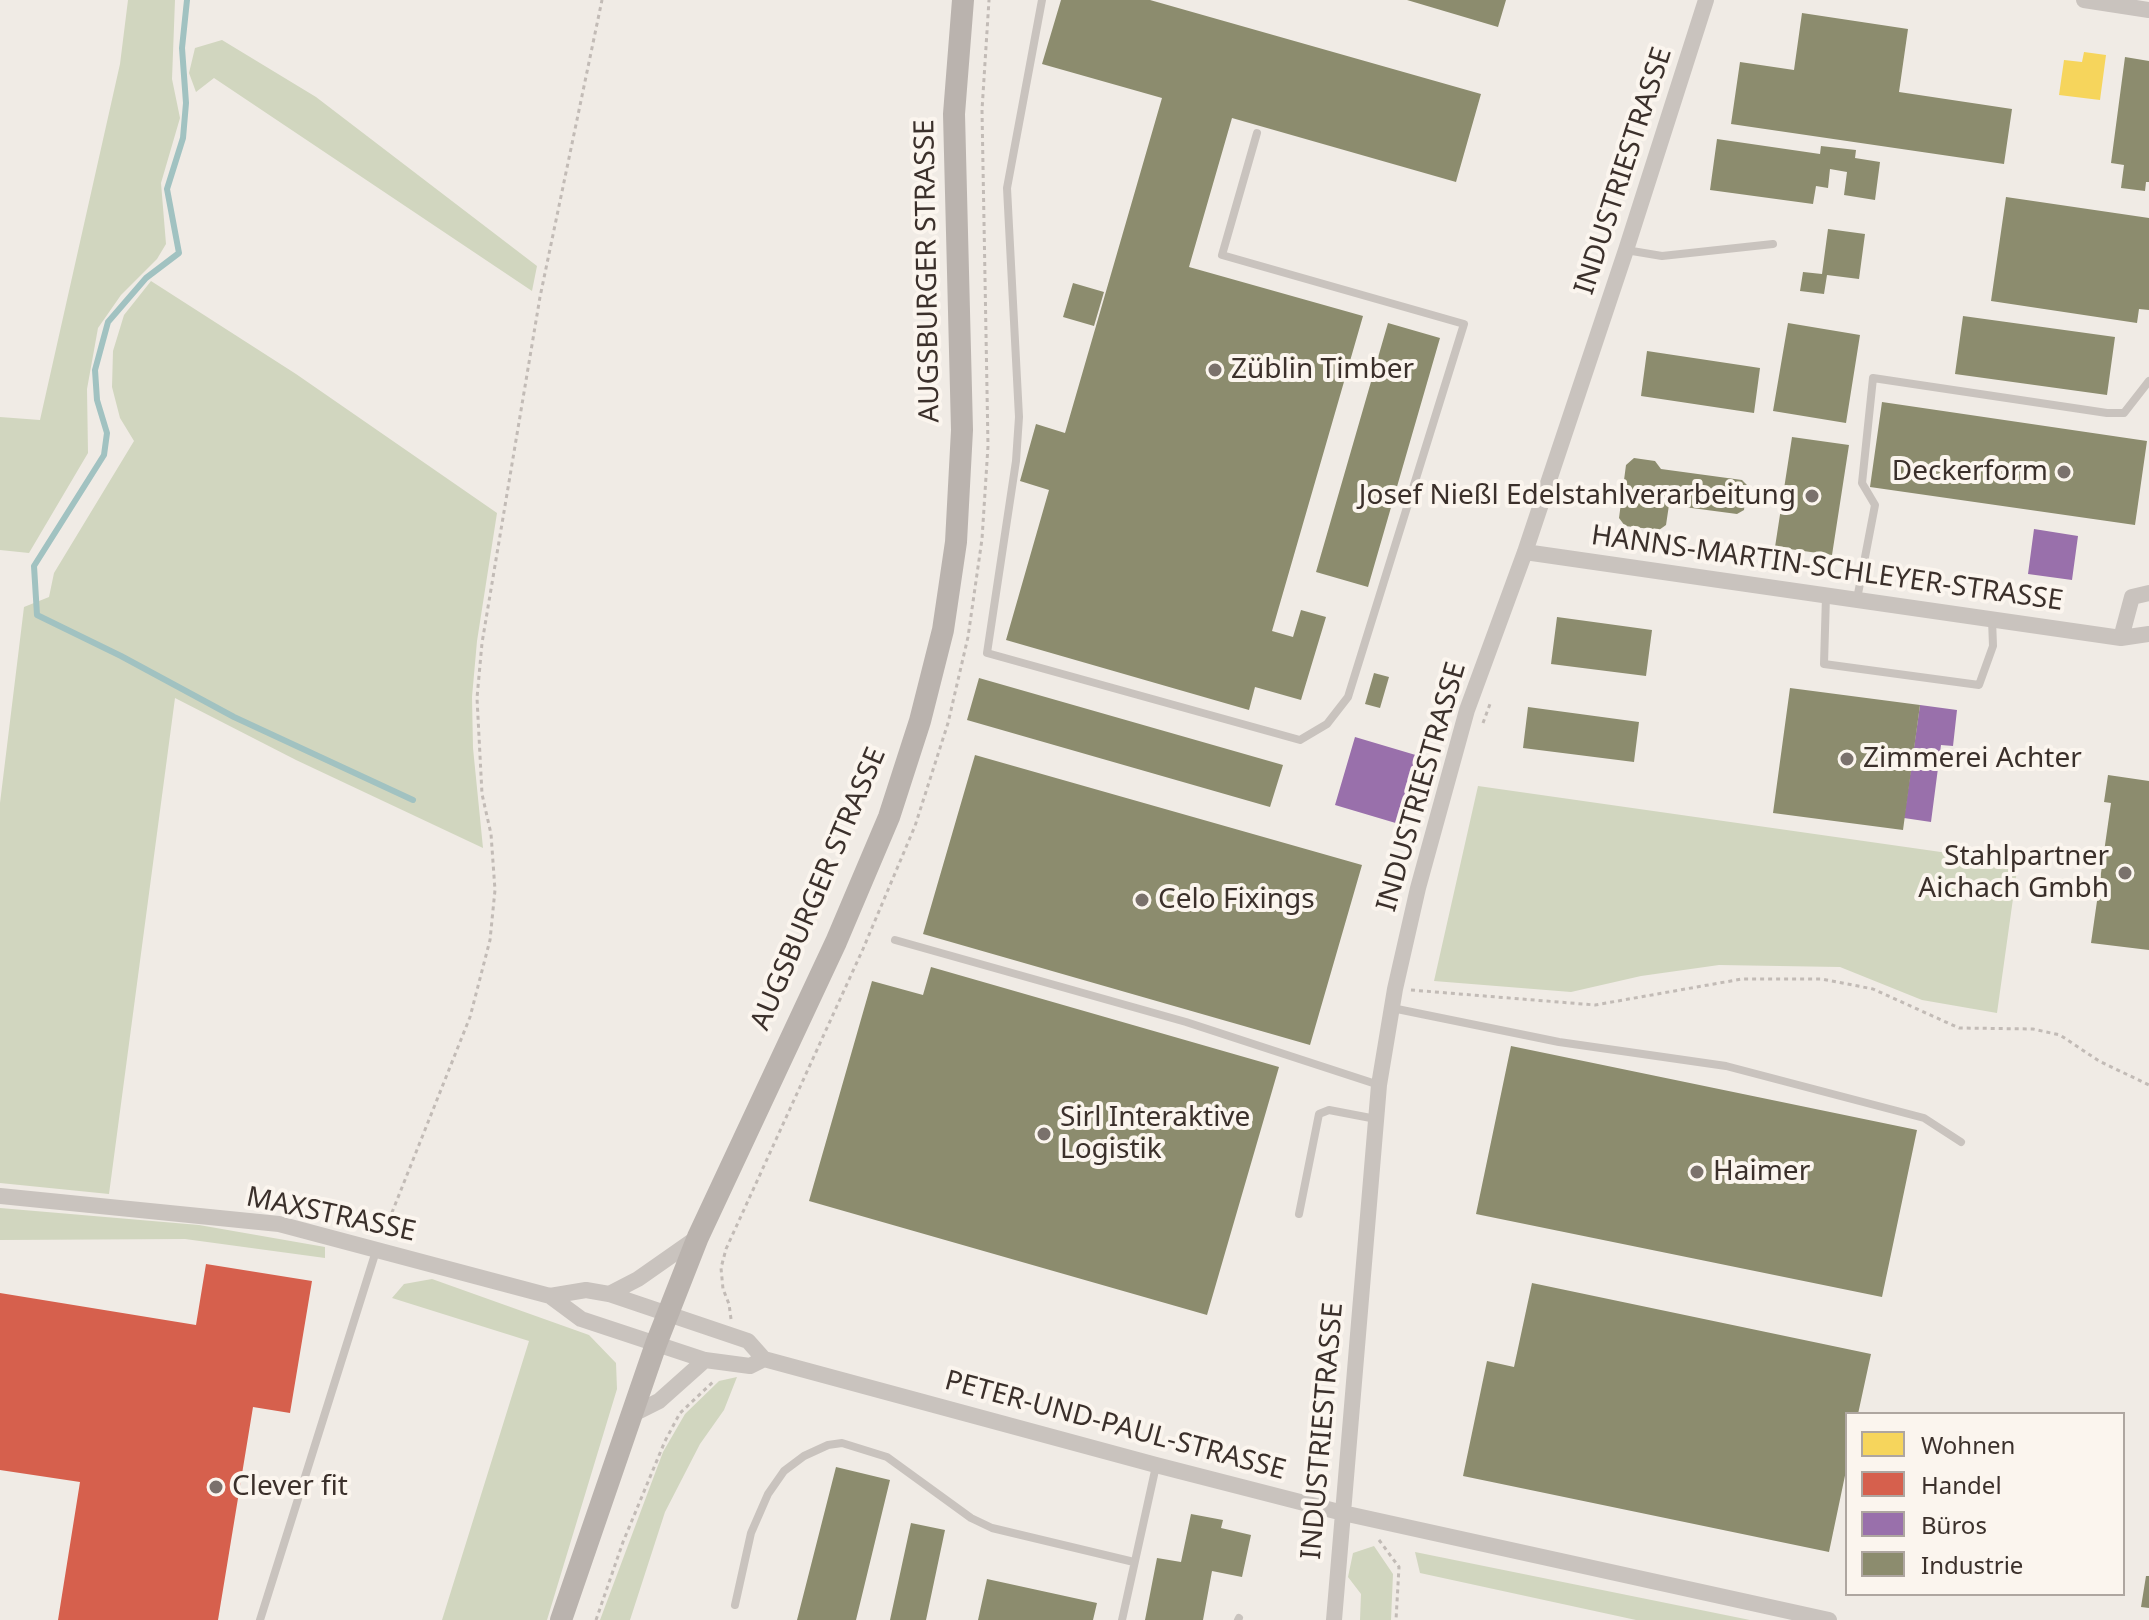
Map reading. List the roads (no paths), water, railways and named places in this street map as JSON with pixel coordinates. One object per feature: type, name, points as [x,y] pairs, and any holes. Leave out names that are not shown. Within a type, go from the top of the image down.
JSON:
[{"type":"main road","name":"AUGSBURGER STRASSE","points":[[561,1620],[656,1344],[698,1237],[836,942],[889,817],[920,721],[943,630],[956,542],[962,430],[954,114],[963,0]]},
{"type":"street","name":"INDUSTRIESTRASSE","points":[[1334,1620],[1379,1085],[1398,1009],[1418,888],[1467,710],[1525,552],[1706,0]]},
{"type":"street","points":[[2084,0],[2149,10]]},
{"type":"street","name":"HANNS-MARTIN-SCHLEYER-STRASSE","points":[[1525,552],[2121,638],[2149,634]]},
{"type":"street","points":[[2121,638],[2132,597],[2149,593]]},
{"type":"street","name":"MAXSTRASSE","points":[[0,1196],[279,1224],[550,1296],[581,1319],[656,1344]]},
{"type":"street","points":[[609,1294],[638,1279],[698,1237]]},
{"type":"street","name":"MAXSTRASSE","points":[[550,1296],[586,1290],[609,1294],[667,1314]]},
{"type":"street","name":"PETER-UND-PAUL-STRASSE","points":[[667,1314],[748,1341],[764,1359],[1156,1465],[1343,1513],[1829,1620]]},
{"type":"street","name":"PETER-UND-PAUL-STRASSE","points":[[656,1344],[713,1361],[750,1366],[764,1359]]},
{"type":"street","points":[[631,1415],[659,1401],[713,1361]]},
{"type":"lane","points":[[1042,0],[1007,188],[1019,417],[1016,461],[987,653],[1300,740],[1327,724],[1348,697],[1464,324],[1222,255],[1257,133]]},
{"type":"lane","points":[[1626,250],[1662,256],[1773,244]]},
{"type":"lane","points":[[1857,600],[1875,505],[1862,483],[1873,378],[2107,413],[2124,413],[2149,381]]},
{"type":"lane","points":[[1826,595],[1824,664],[1979,685],[1993,646],[1992,619]]},
{"type":"lane","points":[[895,940],[1186,1022],[1379,1085]]},
{"type":"lane","points":[[1398,1009],[1559,1042],[1726,1066],[1924,1118],[1961,1142]]},
{"type":"lane","points":[[1299,1214],[1319,1114],[1329,1110],[1376,1119]]},
{"type":"lane","points":[[260,1620],[377,1249]]},
{"type":"lane","points":[[735,1605],[751,1533],[768,1494],[784,1471],[804,1456],[828,1445],[842,1443],[887,1457],[960,1510],[992,1528],[1134,1562]]},
{"type":"lane","points":[[1122,1620],[1156,1465]]},
{"type":"waterway","points":[[187,0],[182,48],[186,103],[183,138],[167,189],[179,253],[146,278],[108,322],[95,370],[97,400],[107,433],[104,455],[34,566],[37,615],[234,717],[413,800]]},
{"type":"place","name":"Züblin Timber","points":[[1215,370]]},
{"type":"place","name":"Deckerform","points":[[2064,472]]},
{"type":"place","name":"Josef Nießl Edelstahlverarbeitung","points":[[1812,496]]},
{"type":"place","name":"Zimmerei Achter","points":[[1847,759]]},
{"type":"place","name":"Stahlpartner Aichach Gmbh","points":[[2125,873]]},
{"type":"place","name":"Celo Fixings","points":[[1142,900]]},
{"type":"place","name":"Sirl Interaktive Logistik","points":[[1044,1134]]},
{"type":"place","name":"Haimer","points":[[1697,1172]]},
{"type":"place","name":"Clever fit","points":[[216,1487]]}]
